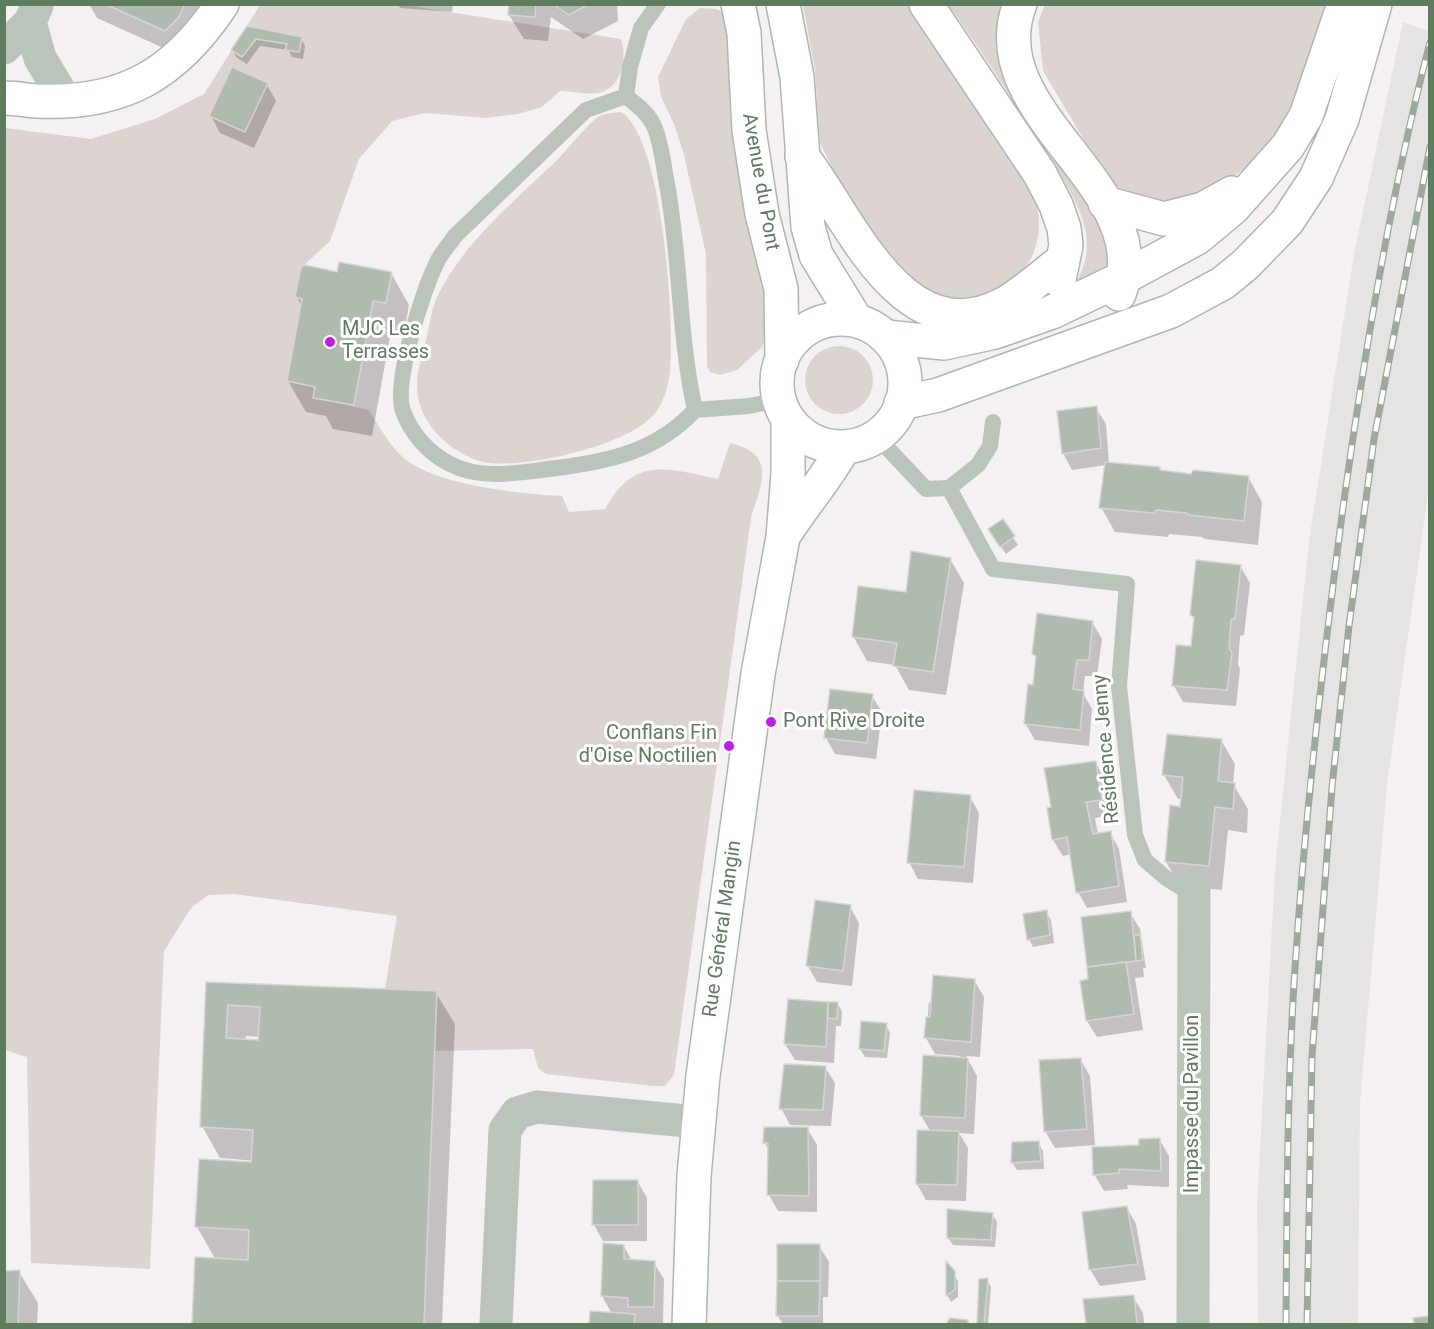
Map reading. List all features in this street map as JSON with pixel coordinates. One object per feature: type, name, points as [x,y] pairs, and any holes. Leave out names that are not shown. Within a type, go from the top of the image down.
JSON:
[{"type":"main road","points":[[4,98],[65,100],[96,97],[129,89],[170,65],[201,37],[222,4]]},
{"type":"main road","name":"Avenue du Pont","points":[[738,4],[744,33],[749,130],[762,214],[781,289],[782,360]]},
{"type":"main road","name":"Avenue du Pont","points":[[783,4],[797,77],[808,227],[816,255],[856,320]]},
{"type":"main road","points":[[926,4],[1040,174],[1064,228],[1066,245],[1052,312]]},
{"type":"main road","points":[[1020,4],[1013,30],[1018,68],[1041,111],[1105,203],[1122,234],[1125,248],[1123,278],[1117,301],[1095,338]]},
{"type":"main road","points":[[886,337],[944,343],[964,340],[1052,312],[1123,278],[1197,238],[1233,208],[1288,146],[1306,116],[1344,4]]},
{"type":"main road","points":[[901,404],[938,395],[1154,318],[1198,298],[1245,265],[1287,222],[1307,194],[1330,151],[1362,56],[1375,4]]},
{"type":"main road","points":[[802,156],[879,270],[908,299],[928,309],[961,314],[1004,304],[1063,260]]},
{"type":"main road","points":[[1105,203],[1164,219],[1203,210],[1264,174]]},
{"type":"main road","points":[[826,320],[856,320],[886,337],[897,351],[903,368],[905,386],[901,404],[894,418],[876,436],[844,447],[831,446],[807,437],[784,410],[777,380],[782,360],[789,346],[812,326],[826,320]]},
{"type":"main road","name":"Rue Général Mangin","points":[[689,1324],[698,1122],[758,674],[783,537],[788,474],[784,410]]},
{"type":"main road","name":"Rue Général Mangin","points":[[783,537],[803,505],[831,470],[844,447]]},
{"type":"street","points":[[34,13],[40,58],[65,100]]},
{"type":"street","points":[[4,48],[34,13]]},
{"type":"street","name":"Impasse du Pavillon","points":[[1193,889],[1193,1324]]},
{"type":"street","points":[[496,1324],[505,1130],[517,1113],[537,1107],[698,1122]]},
{"type":"lane","points":[[626,96],[630,67],[641,28],[658,4]]},
{"type":"lane","points":[[626,96],[643,110],[654,126],[659,144],[674,221],[681,310],[695,410]]},
{"type":"lane","points":[[626,96],[586,110],[455,236],[437,261],[421,301],[404,371],[402,409],[420,443],[450,465],[480,473],[513,473],[613,460],[651,444],[679,427],[695,410],[749,406],[784,410]]},
{"type":"lane","points":[[876,436],[926,489],[949,489],[978,465],[990,446],[993,422]]},
{"type":"lane","name":"Résidence Jenny","points":[[949,489],[993,568],[1127,584],[1119,686],[1135,835],[1145,860],[1166,878],[1193,889]]},
{"type":"shaded area","points":[[260,5],[405,5],[621,39],[624,54],[622,70],[615,83],[602,92],[560,91],[542,107],[518,114],[486,118],[425,113],[392,121],[359,159],[330,241],[301,268],[295,297],[302,299],[287,381],[315,387],[314,398],[369,410],[394,449],[419,468],[458,482],[524,493],[562,496],[569,512],[605,509],[616,492],[628,480],[640,473],[668,470],[718,479],[730,443],[755,454],[760,462],[762,482],[751,518],[674,1075],[665,1086],[652,1086],[546,1074],[538,1068],[533,1049],[435,1051],[437,991],[385,989],[397,916],[234,894],[208,895],[191,908],[164,951],[150,1269],[31,1263],[27,1057],[5,1050],[5,128],[91,139],[155,119],[204,94]]},
{"type":"shaded area","points":[[803,5],[914,5],[1034,192],[1039,224],[1033,255],[1016,277],[982,302],[914,293],[846,195],[820,143],[815,70]]},
{"type":"shaded area","points":[[948,5],[1007,5],[1094,215],[1106,234],[1110,262],[1106,269],[1074,285],[1084,265],[1087,250],[1085,228],[1076,204],[1057,168]]},
{"type":"shaded area","points":[[1045,5],[1326,5],[1287,122],[1259,158],[1213,191],[1178,204],[1149,203],[1109,182],[1043,71],[1038,22]]},
{"type":"shaded area","points":[[700,8],[716,9],[729,15],[766,263],[768,331],[762,347],[737,370],[720,375],[710,372],[707,366],[706,254],[684,155],[674,124],[661,97],[658,77],[686,19]]},
{"type":"shaded area","points":[[1403,22],[1429,31],[1430,480],[1387,785],[1360,1103],[1358,1324],[1258,1324],[1257,1206],[1275,870],[1309,541],[1354,254]]},
{"type":"shaded area","points":[[621,112],[635,128],[647,156],[663,233],[668,275],[671,348],[670,372],[663,400],[646,422],[627,434],[604,444],[577,452],[524,462],[483,462],[474,459],[441,438],[434,431],[420,406],[417,389],[418,371],[436,299],[462,257],[506,208],[560,157],[592,122],[603,115]]},
{"type":"shaded area","points":[[839,346],[852,349],[863,356],[870,367],[873,380],[870,393],[863,404],[852,411],[839,414],[826,411],[815,404],[808,393],[805,380],[808,367],[815,356],[826,349]]},
{"type":"building","points":[[105,4],[185,4],[178,18],[165,31]]},
{"type":"building","points":[[509,4],[536,4],[535,17],[508,15]]},
{"type":"building","points":[[553,4],[589,4],[569,15]]},
{"type":"building","points":[[247,26],[302,37],[299,52],[285,50],[287,44],[256,39],[242,57],[231,50]]},
{"type":"building","points":[[232,67],[268,83],[245,132],[209,116]]},
{"type":"building","name":"MJC Les Terrasses","points":[[339,262],[392,272],[386,303],[373,301],[354,405],[313,398],[315,387],[287,381],[302,299],[295,297],[301,268],[305,265],[337,272]]},
{"type":"building","points":[[1097,406],[1101,448],[1062,454],[1057,411]]},
{"type":"building","points":[[1105,462],[1160,467],[1160,470],[1191,474],[1193,470],[1249,476],[1244,521],[1156,510],[1154,513],[1099,508]]},
{"type":"building","points":[[1003,519],[1015,536],[1000,547],[988,529]]},
{"type":"building","points":[[911,551],[951,558],[933,672],[893,666],[897,643],[852,637],[858,586],[906,592]]},
{"type":"building","points":[[1196,560],[1241,565],[1235,618],[1231,620],[1229,649],[1232,652],[1227,690],[1172,686],[1176,645],[1191,646],[1194,617],[1190,615]]},
{"type":"building","points":[[1037,613],[1093,621],[1089,660],[1077,660],[1073,689],[1084,691],[1080,730],[1024,724],[1028,684],[1033,685],[1036,656],[1032,654]]},
{"type":"building","points":[[830,689],[873,694],[867,743],[824,738]]},
{"type":"building","points":[[1167,734],[1222,739],[1218,781],[1235,783],[1233,809],[1215,807],[1209,866],[1165,862],[1170,805],[1180,807],[1183,777],[1162,775]]},
{"type":"building","points":[[1096,761],[1102,800],[1086,802],[1093,834],[1111,831],[1119,886],[1076,893],[1067,837],[1052,840],[1047,808],[1051,807],[1044,768]]},
{"type":"building","points":[[914,790],[971,795],[964,867],[907,863]]},
{"type":"building","points":[[815,900],[851,905],[843,971],[806,966]]},
{"type":"building","points":[[1047,910],[1050,935],[1027,940],[1023,914]]},
{"type":"building","points":[[1131,911],[1136,961],[1087,967],[1081,917]]},
{"type":"building","points":[[1140,934],[1143,960],[1136,961],[1134,936]]},
{"type":"building","points":[[1126,962],[1134,1014],[1086,1021],[1080,981],[1088,979],[1087,967]]},
{"type":"building","points":[[933,975],[975,979],[971,1042],[924,1038],[926,1017],[930,1017]]},
{"type":"building","points":[[206,982],[437,991],[424,1324],[192,1324],[195,1257],[248,1260],[249,1230],[195,1227],[199,1159],[251,1162],[253,1130],[200,1127]],"holes":[[[228,1005],[260,1007],[258,1040],[226,1038]]]},
{"type":"building","points":[[788,999],[828,1002],[826,1047],[784,1044]]},
{"type":"building","points":[[828,1002],[838,1002],[837,1019],[828,1018]]},
{"type":"building","points":[[861,1021],[887,1023],[884,1051],[859,1049]]},
{"type":"building","points":[[923,1055],[968,1058],[965,1118],[920,1116]]},
{"type":"building","points":[[1081,1058],[1087,1129],[1044,1132],[1039,1060]]},
{"type":"building","points":[[784,1064],[826,1066],[823,1110],[779,1109]]},
{"type":"building","points":[[764,1127],[808,1127],[809,1196],[767,1195],[768,1143],[763,1143]]},
{"type":"building","points":[[917,1130],[959,1131],[957,1185],[916,1184]]},
{"type":"building","points":[[1160,1138],[1161,1171],[1119,1169],[1119,1173],[1093,1175],[1092,1147],[1139,1145],[1139,1139]]},
{"type":"building","points":[[1039,1141],[1041,1161],[1011,1163],[1012,1142]]},
{"type":"building","points":[[593,1180],[638,1180],[638,1225],[592,1225]]},
{"type":"building","points":[[1127,1206],[1138,1264],[1089,1270],[1082,1212]]},
{"type":"building","points":[[947,1209],[993,1213],[991,1240],[947,1238]]},
{"type":"building","points":[[603,1243],[624,1245],[624,1259],[655,1261],[654,1307],[628,1307],[628,1298],[601,1296]]},
{"type":"building","points":[[777,1244],[820,1244],[820,1281],[777,1281]]},
{"type":"building","points":[[946,1261],[955,1271],[955,1289],[946,1296]]},
{"type":"building","points":[[20,1270],[18,1324],[4,1324],[4,1271]]},
{"type":"building","points":[[988,1278],[984,1324],[977,1324],[979,1279]]},
{"type":"building","points":[[777,1281],[820,1281],[819,1316],[776,1316]]},
{"type":"building","points":[[1134,1295],[1137,1324],[1086,1324],[1083,1299]]},
{"type":"building","points":[[590,1311],[635,1314],[634,1324],[589,1324]]},
{"type":"building","points":[[1430,1316],[1430,1324],[1414,1324],[1413,1318]]},
{"type":"building","points":[[950,1318],[968,1320],[968,1324],[946,1324]]},
{"type":"railway","points":[[1286,1324],[1288,1139],[1293,1000],[1300,899],[1322,679],[1342,515],[1369,336],[1402,159],[1430,42]]},
{"type":"railway","points":[[1307,1324],[1312,1056],[1332,787],[1349,626],[1374,439],[1430,147]]},
{"type":"place","name":"MJC Les Terrasses","points":[[330,342]]},
{"type":"place","name":"Pont Rive Droite","points":[[771,722]]},
{"type":"place","name":"Conflans Fin d'Oise Noctilien","points":[[729,746]]}]
